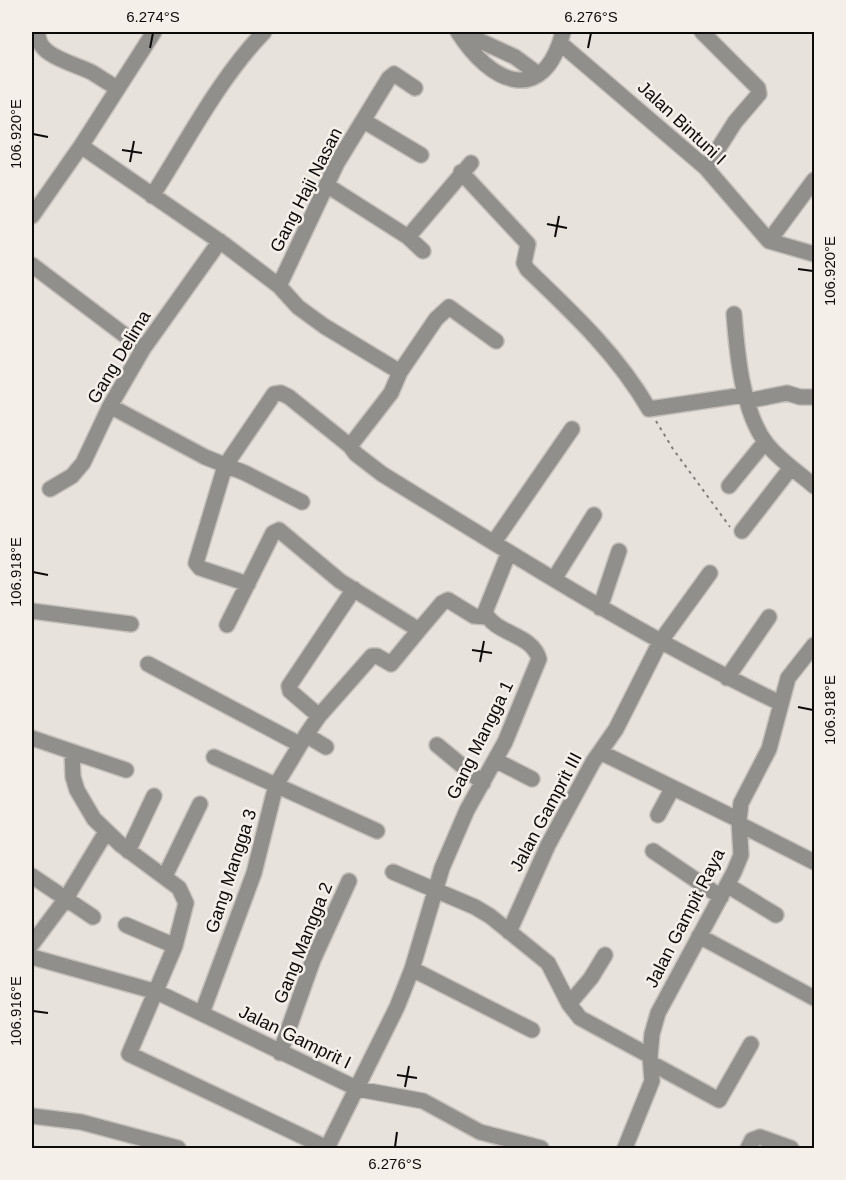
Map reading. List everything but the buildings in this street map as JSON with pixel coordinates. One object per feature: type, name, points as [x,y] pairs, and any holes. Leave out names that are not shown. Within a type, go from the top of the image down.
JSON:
[{"type":"street","points":[[38,32],[39,42],[51,54],[118,88]]},
{"type":"street","points":[[32,216],[81,146],[154,32]]},
{"type":"street","points":[[152,196],[208,103],[242,55],[264,32]]},
{"type":"street","points":[[460,32],[515,57],[538,74]]},
{"type":"street","points":[[460,32],[468,48],[501,77],[517,82],[538,74],[547,67],[561,37]]},
{"type":"street","points":[[702,32],[758,88],[759,94],[735,122],[706,168]]},
{"type":"street","name":"Jalan Bintuni I","points":[[561,37],[706,168],[769,241]]},
{"type":"street","name":"Gang Haji Nasan","points":[[279,286],[337,163],[392,75],[394,74],[416,88]]},
{"type":"street","points":[[364,121],[421,155]]},
{"type":"street","points":[[81,146],[220,241],[279,286],[298,307],[324,326],[400,372]]},
{"type":"street","points":[[408,237],[466,167],[528,244],[524,263],[527,269],[603,342],[625,370],[650,409],[787,393],[800,397],[814,397]]},
{"type":"street","points":[[814,180],[769,241],[814,254]]},
{"type":"street","points":[[328,186],[408,237],[423,251]]},
{"type":"street","name":"Gang Delima","points":[[50,489],[72,476],[83,463],[110,406],[143,349],[220,241]]},
{"type":"street","points":[[32,265],[143,349]]},
{"type":"street","points":[[350,446],[391,393],[400,372],[436,319],[449,307],[496,341]]},
{"type":"street","points":[[734,314],[746,398],[765,442],[790,469],[814,486]]},
{"type":"street","points":[[248,584],[200,568],[196,563],[225,466],[274,394],[280,393],[290,397],[382,474],[600,608],[727,678],[780,704]]},
{"type":"street","points":[[110,406],[225,466],[245,472],[302,502]]},
{"type":"street","points":[[494,542],[572,429]]},
{"type":"street","points":[[729,486],[765,442]]},
{"type":"street","points":[[742,531],[790,469]]},
{"type":"street","points":[[554,579],[594,515]]},
{"type":"street","points":[[227,625],[273,533],[279,530],[354,589],[419,630],[442,603],[448,600],[474,616],[487,617],[486,608],[509,552]]},
{"type":"street","points":[[600,608],[619,551]]},
{"type":"street","points":[[600,753],[616,729],[660,642],[710,573]]},
{"type":"street","points":[[319,716],[290,691],[289,686],[354,589]]},
{"type":"street","points":[[32,611],[131,624]]},
{"type":"street","name":"Gang Mangga 1","points":[[327,1148],[358,1089],[412,969],[442,867],[467,810],[495,760],[538,659],[537,651],[529,644],[487,617]]},
{"type":"street","points":[[727,678],[769,618]]},
{"type":"street","name":"Gang Mangga 3","points":[[202,1013],[254,873],[276,785],[319,716],[372,656],[391,664],[419,630]]},
{"type":"street","name":"Jalan Gampit Raya","points":[[625,1149],[652,1081],[650,1060],[652,1034],[658,1013],[741,855],[739,822],[741,803],[769,749],[788,678],[814,646]]},
{"type":"street","points":[[148,664],[303,739],[326,747]]},
{"type":"street","points":[[32,738],[126,770]]},
{"type":"street","points":[[437,745],[483,783]]},
{"type":"street","points":[[72,752],[73,777],[77,790],[94,819],[129,851],[179,888],[186,903],[175,946],[157,993],[129,1049],[131,1056],[327,1148]]},
{"type":"street","name":"Jalan Gamprit III","points":[[509,932],[548,845],[600,753],[814,862]]},
{"type":"street","points":[[214,757],[377,831]]},
{"type":"street","points":[[495,760],[532,779]]},
{"type":"street","points":[[658,815],[672,789]]},
{"type":"street","points":[[129,851],[154,796]]},
{"type":"street","points":[[165,876],[200,804]]},
{"type":"street","points":[[32,944],[64,900],[106,832]]},
{"type":"street","points":[[653,851],[724,891],[776,915]]},
{"type":"street","points":[[393,872],[435,892],[475,907],[548,963],[569,1004],[584,1021],[719,1100],[751,1044]]},
{"type":"street","points":[[32,876],[64,900],[93,917]]},
{"type":"street","name":"Gang Mangga 2","points":[[280,1053],[313,960],[349,881]]},
{"type":"street","points":[[126,925],[175,946]]},
{"type":"street","points":[[699,936],[814,998]]},
{"type":"street","points":[[569,1004],[591,978],[605,955]]},
{"type":"street","name":"Jalan Gamprit I","points":[[32,957],[157,993],[358,1089],[423,1101],[488,1142],[541,1149]]},
{"type":"street","points":[[412,969],[532,1030]]},
{"type":"street","points":[[32,1116],[81,1122],[160,1146],[178,1149]]},
{"type":"street","points":[[748,1149],[752,1140],[760,1137],[791,1149]]},
{"type":"path","points":[[650,409],[673,449],[732,530],[742,531]]}]
